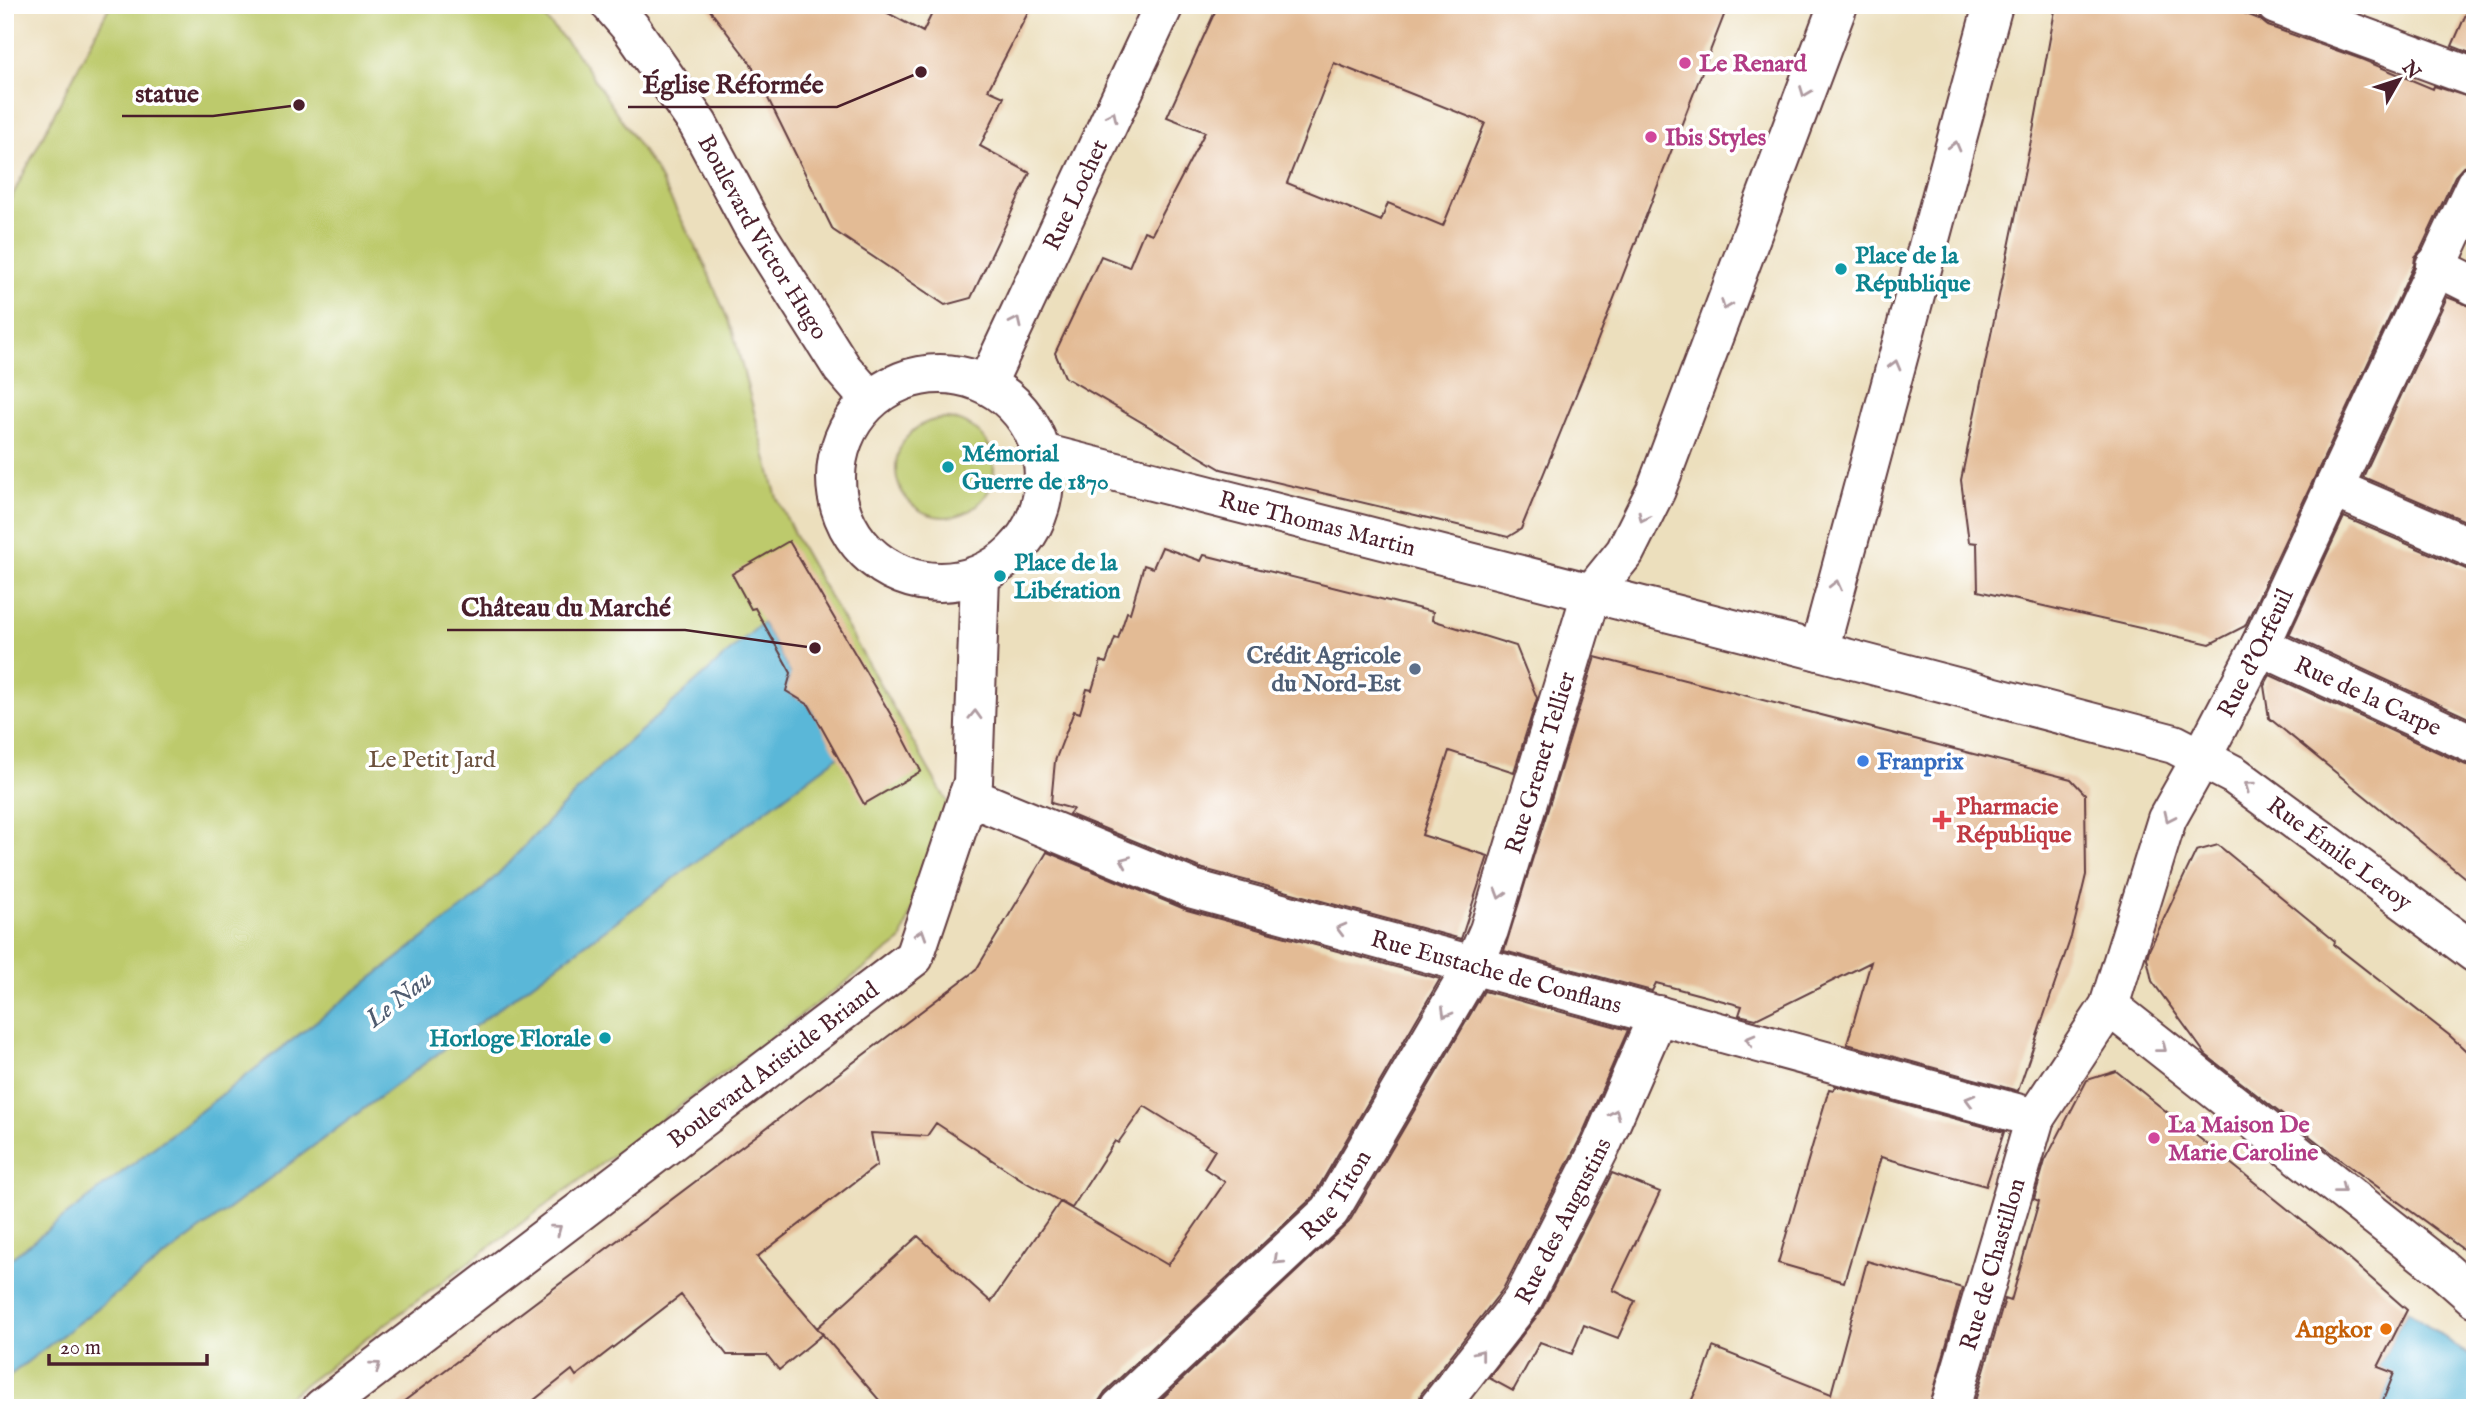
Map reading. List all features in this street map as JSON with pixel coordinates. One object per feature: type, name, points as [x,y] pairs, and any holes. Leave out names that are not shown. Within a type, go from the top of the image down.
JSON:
[{"type":"street","name":"Boulevard Victor Hugo","points":[[611,5],[631,28],[698,124],[753,227],[842,368],[869,400]]},
{"type":"street","name":"Rue Lochet","points":[[987,383],[1164,5]]},
{"type":"street","points":[[1838,5],[1656,490],[1625,552],[1591,594],[2174,744],[2202,757]]},
{"type":"street","points":[[1819,651],[1993,5]]},
{"type":"street","points":[[2276,5],[2475,78]]},
{"type":"street","name":"Rue d'Orfeuil","points":[[2035,1118],[2109,1006],[2167,819],[2260,646],[2475,185]]},
{"type":"street","points":[[2435,266],[2475,286]]},
{"type":"street","points":[[926,373],[957,374],[987,383],[1012,401],[1031,425],[1042,453],[1045,483],[1039,512],[1026,539],[1006,560],[980,576],[948,583],[916,580],[885,568],[860,547],[844,519],[835,488],[837,455],[849,425],[869,400],[896,382],[926,373]]},
{"type":"street","name":"Rue Thomas Martin","points":[[1042,453],[1591,594]]},
{"type":"street","points":[[2333,488],[2475,549]]},
{"type":"street","name":"Boulevard Aristide Briand","points":[[322,1408],[914,957],[973,782],[980,576]]},
{"type":"street","name":"Rue Grenet Tellier","points":[[1489,930],[1591,594]]},
{"type":"street","name":"Rue de la Carpe","points":[[2260,646],[2475,745]]},
{"type":"street","name":"Rue Émile Leroy","points":[[2202,757],[2234,775],[2470,941]]},
{"type":"street","name":"Rue Eustache de Conflans","points":[[968,796],[1193,889],[2035,1118]]},
{"type":"street","name":"Rue Titon","points":[[1120,1408],[1330,1211],[1474,965],[1489,930]]},
{"type":"street","points":[[2109,1006],[2475,1297]]},
{"type":"street","name":"Rue des Augustins","points":[[1438,1408],[1522,1301],[1601,1146],[1658,1015]]},
{"type":"street","name":"Rue de Chastillon","points":[[1950,1408],[2035,1118]]},
{"type":"green space","name":"Le Petit Jard","points":[[110,5],[533,5],[575,51],[656,171],[704,263],[733,332],[777,498],[797,540],[948,803],[901,941],[273,1408],[5,1408],[5,210]]},
{"type":"green space","points":[[945,419],[972,427],[986,441],[994,468],[986,495],[972,509],[945,517],[918,509],[904,495],[896,468],[904,441],[918,427]]},
{"type":"water","name":"Le Nau","points":[[763,622],[792,675],[788,681],[789,691],[795,697],[805,698],[839,756],[176,1248],[5,1379],[5,1263],[475,898],[598,769]]},
{"type":"water","points":[[2407,1310],[2475,1360],[2475,1408],[2380,1408],[2393,1373],[2378,1367]]},
{"type":"building","points":[[706,5],[873,5],[923,32],[936,5],[1032,5],[988,90],[1004,97],[980,146],[1030,173],[971,298],[945,305],[833,230],[751,64]]},
{"type":"building","points":[[1218,5],[1728,5],[1521,529],[1508,537],[1221,469],[1065,377],[1055,353],[1101,256],[1129,267],[1144,231],[1152,234],[1205,132],[1167,117]],"holes":[[[1334,63],[1485,123],[1443,226],[1388,203],[1381,221],[1287,183]]]},
{"type":"building","points":[[2056,5],[2224,5],[2259,19],[2268,26],[2361,59],[2433,89],[2434,86],[2475,99],[2475,163],[2463,167],[2455,176],[2245,626],[2210,644],[1978,591],[1977,543],[1969,542],[1961,480],[2034,126]]},
{"type":"building","points":[[2470,5],[2475,5],[2475,55],[2452,46]]},
{"type":"building","points":[[2447,297],[2475,308],[2475,512],[2470,523],[2363,477]]},
{"type":"building","points":[[2344,517],[2466,569],[2475,570],[2475,721],[2289,635]]},
{"type":"building","points":[[789,541],[921,771],[864,804],[809,705],[786,691],[791,673],[755,608],[751,609],[732,574]]},
{"type":"building","points":[[1162,547],[1201,561],[1204,555],[1433,612],[1432,620],[1516,646],[1537,698],[1514,772],[1449,751],[1422,835],[1488,856],[1461,939],[1200,868],[1069,814],[1073,809],[1051,803],[1055,761],[1074,711],[1080,713],[1087,689],[1092,690],[1101,661],[1106,663],[1115,638],[1118,639],[1127,612],[1130,613],[1144,565],[1153,568]]},
{"type":"building","points":[[1595,657],[2071,779],[2085,794],[2086,875],[2071,937],[2018,1091],[1847,1044],[1871,962],[1756,1019],[1739,1015],[1742,1006],[1656,983],[1652,991],[1504,951]]},
{"type":"building","points":[[2270,675],[2466,765],[2475,766],[2475,886],[2269,718],[2264,686]]},
{"type":"building","points":[[2218,845],[2335,941],[2334,945],[2449,1035],[2475,1059],[2475,1258],[2330,1152],[2206,1055],[2152,981],[2147,958],[2149,950],[2196,851]]},
{"type":"building","points":[[1047,852],[1187,910],[1440,979],[1313,1197],[1105,1392],[1099,1401],[1099,1408],[886,1408],[823,1334],[779,1370],[767,1355],[727,1355],[681,1295],[576,1376],[572,1370],[524,1408],[395,1408],[976,970]],"holes":[[[1144,1106],[1215,1150],[1204,1168],[1225,1182],[1168,1265],[1060,1202],[991,1302],[918,1236],[817,1328],[757,1257],[877,1165],[871,1133],[927,1136],[936,1123],[1027,1183],[1072,1208],[1115,1141],[1118,1143]]]},
{"type":"building","points":[[1484,991],[1628,1030],[1581,1137],[1503,1289],[1421,1394],[1417,1408],[1152,1408],[1349,1222]]},
{"type":"building","points":[[2116,1071],[2341,1252],[2407,1310],[2378,1367],[2394,1373],[2380,1408],[1973,1408],[2005,1299],[2011,1301],[2039,1201],[2034,1199],[2045,1161],[2087,1080]]},
{"type":"building","points":[[1835,1086],[2004,1132],[1986,1186],[1881,1157],[1844,1282],[1778,1263],[1829,1089],[1834,1090]]},
{"type":"building","points":[[1612,1173],[1660,1192],[1613,1290],[1635,1301],[1618,1338],[1584,1325],[1572,1354],[1540,1342],[1513,1391],[1489,1378],[1541,1311]]},
{"type":"building","points":[[1867,1261],[1962,1288],[1929,1408],[1688,1408],[1713,1347],[1831,1394]]},
{"type":"place","name":"Le Renard","points":[[1685,63]]},
{"type":"place","name":"Église Réformée","points":[[921,72]]},
{"type":"place","name":"statue","points":[[299,105]]},
{"type":"place","name":"Ibis Styles","points":[[1651,137]]},
{"type":"place","name":"Place de la République","points":[[1841,269]]},
{"type":"place","name":"Mémorial Guerre de 1870","points":[[948,467]]},
{"type":"place","name":"Place de la Libération","points":[[1000,576]]},
{"type":"place","name":"Château du Marché","points":[[815,648]]},
{"type":"place","name":"Crédit Agricole du Nord-Est","points":[[1415,669]]},
{"type":"place","name":"Franprix","points":[[1863,761]]},
{"type":"place","name":"Pharmacie République","points":[[1942,820]]},
{"type":"place","name":"Horloge Florale","points":[[605,1038]]},
{"type":"place","name":"La Maison De Marie Caroline","points":[[2154,1138]]},
{"type":"place","name":"Angkor","points":[[2386,1329]]}]
